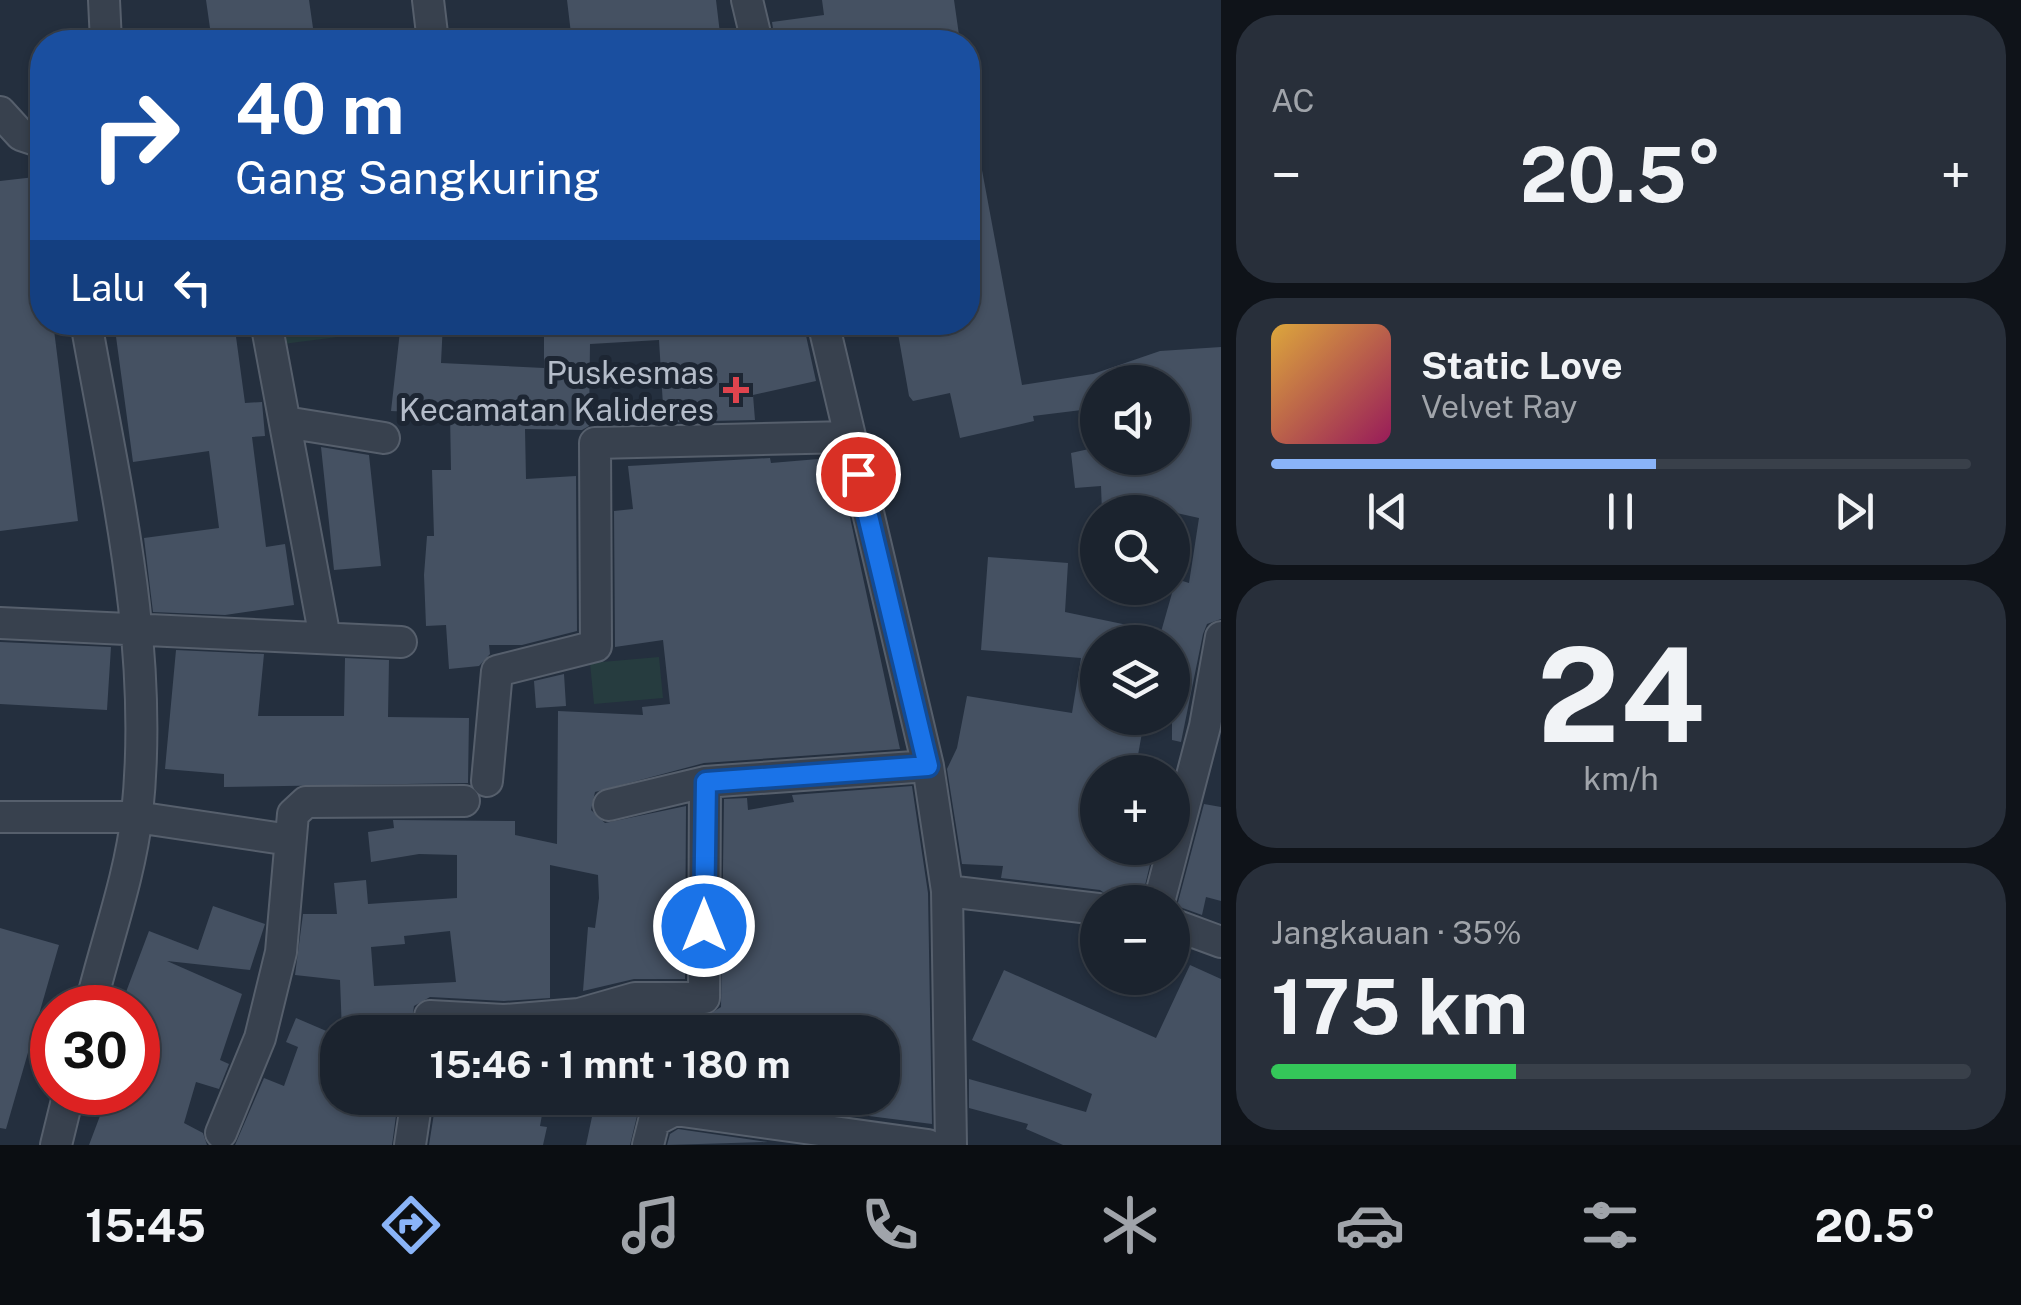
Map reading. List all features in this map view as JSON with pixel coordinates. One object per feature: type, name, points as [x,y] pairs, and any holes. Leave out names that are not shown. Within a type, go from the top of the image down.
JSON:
[{"type":"street","points":[[104,0],[105,30]]},
{"type":"street","points":[[428,0],[432,30]]},
{"type":"street","points":[[747,0],[754,30]]},
{"type":"street","points":[[0,112],[21,134],[30,137]]},
{"type":"street","points":[[88,335],[140,630],[136,817],[96,985]]},
{"type":"street","points":[[268,335],[325,638]]},
{"type":"street","points":[[825,335],[928,766],[947,891],[950,1145]]},
{"type":"street","points":[[285,422],[384,438]]},
{"type":"street","points":[[487,781],[497,671],[596,646],[596,443],[849,438]]},
{"type":"street","points":[[0,623],[402,642]]},
{"type":"street","points":[[1164,885],[1204,726],[1221,637]]},
{"type":"street","points":[[609,805],[706,782],[928,766]]},
{"type":"street","points":[[566,1015],[635,998],[704,998],[706,782]]},
{"type":"street","points":[[221,1133],[260,1038],[281,952],[293,814],[306,802],[464,801]]},
{"type":"street","points":[[0,817],[136,817],[290,840]]},
{"type":"street","points":[[947,891],[1080,908]]},
{"type":"street","points":[[1190,931],[1221,942]]},
{"type":"street","points":[[648,1145],[654,1122],[676,1110],[928,1145]]},
{"type":"street","points":[[56,1145],[63,1115]]},
{"type":"street","points":[[410,1145],[414,1115]]},
{"type":"green space","points":[[282,335],[354,335],[283,344]]},
{"type":"green space","points":[[659,657],[663,698],[594,704],[590,663]]},
{"type":"building","points":[[206,0],[309,0],[313,30],[210,30]]},
{"type":"building","points":[[567,0],[716,0],[720,30],[571,30]]},
{"type":"building","points":[[822,0],[954,0],[958,30],[773,30],[772,22],[824,15]]},
{"type":"building","points":[[980,159],[1022,385],[1080,376],[1080,410],[1033,416],[1034,421],[960,438],[950,393],[913,401],[898,335],[980,335]]},
{"type":"building","points":[[30,178],[30,335],[55,335],[78,521],[0,531],[0,181]]},
{"type":"building","points":[[116,335],[236,335],[245,403],[262,402],[265,436],[252,437],[266,547],[285,544],[294,605],[225,615],[153,612],[144,538],[219,528],[209,451],[133,462]]},
{"type":"building","points":[[400,335],[442,335],[441,363],[544,368],[544,335],[806,335],[816,381],[753,395],[755,420],[664,422],[659,340],[590,344],[589,426],[582,430],[525,429],[526,479],[576,476],[577,631],[522,645],[489,645],[490,654],[479,666],[449,669],[446,625],[426,626],[424,575],[427,536],[434,536],[432,470],[451,470],[450,414],[391,411]]},
{"type":"building","points":[[1221,347],[1221,619],[1207,624],[1203,634],[1190,698],[1190,625],[1163,625],[1169,605],[1190,605],[1199,518],[1190,516],[1190,495],[1101,495],[1101,486],[1075,488],[1071,453],[1080,451],[1080,475],[1190,475],[1190,365],[1119,365],[1160,351]]},
{"type":"building","points":[[321,447],[369,455],[381,566],[334,570]]},
{"type":"building","points":[[830,458],[833,502],[838,509],[848,508],[900,749],[704,763],[595,792],[591,810],[605,823],[686,806],[685,979],[634,979],[583,991],[588,927],[595,928],[599,898],[598,875],[550,865],[550,998],[504,1001],[430,997],[414,1006],[413,1015],[341,1015],[340,980],[295,975],[303,914],[337,914],[334,883],[366,880],[368,904],[457,898],[457,855],[419,854],[371,862],[368,832],[394,828],[393,820],[515,821],[515,835],[557,844],[558,711],[643,715],[642,707],[670,704],[663,640],[615,647],[614,511],[633,509],[628,466]],"holes":[[[450,931],[456,982],[374,986],[371,947],[405,944],[404,936]]]},
{"type":"building","points":[[988,557],[1068,563],[1065,612],[1127,625],[1080,625],[1080,658],[981,650]]},
{"type":"building","points":[[0,642],[111,647],[107,710],[0,704]]},
{"type":"building","points":[[176,650],[264,654],[258,716],[344,716],[345,658],[389,660],[388,717],[469,718],[468,783],[224,787],[224,774],[165,769]]},
{"type":"building","points":[[1080,664],[1080,735],[1142,735],[1138,755],[1080,755],[1080,865],[1150,865],[1145,885],[1080,888],[1001,878],[1003,866],[962,864],[947,769],[957,748],[967,696],[1072,713]]},
{"type":"building","points":[[564,674],[566,706],[536,708],[534,681]]},
{"type":"building","points":[[912,786],[928,893],[932,1124],[861,1115],[900,1115],[900,1015],[708,1015],[721,1007],[724,799],[747,798],[748,810],[794,802],[792,795]]},
{"type":"building","points":[[1204,804],[1221,807],[1221,901],[1206,897],[1202,915],[1190,911],[1190,885],[1183,885]]},
{"type":"building","points":[[213,906],[265,924],[250,970],[167,961],[242,994],[220,1060],[229,1064],[219,1089],[196,1082],[184,1123],[203,1133],[207,1145],[89,1145],[100,1115],[160,1115],[160,985],[129,985],[149,931],[198,950]]},
{"type":"building","points":[[0,928],[59,945],[47,985],[30,985],[30,1046],[6,1129],[0,1128]]},
{"type":"building","points":[[1190,965],[1221,979],[1221,1145],[1063,1145],[1026,1129],[1028,1124],[969,1108],[969,1079],[1086,1112],[1092,1094],[972,1040],[1004,970],[1156,1038],[1176,995],[1190,995]]},
{"type":"building","points":[[296,1018],[320,1028],[320,1115],[396,1115],[392,1145],[235,1145],[264,1078],[284,1086],[298,1047],[286,1042]]},
{"type":"building","points":[[434,1115],[542,1115],[540,1126],[547,1127],[543,1145],[429,1145]]},
{"type":"building","points":[[592,1115],[637,1115],[630,1145],[586,1145]]},
{"type":"building","points":[[678,1129],[768,1142],[667,1145],[670,1134]]},
{"type":"place","name":"Puskesmas Kecamatan Kalideres","points":[[736,390]]},
{"type":"route","points":[[704,926],[706,782],[928,766],[858,474]]}]
